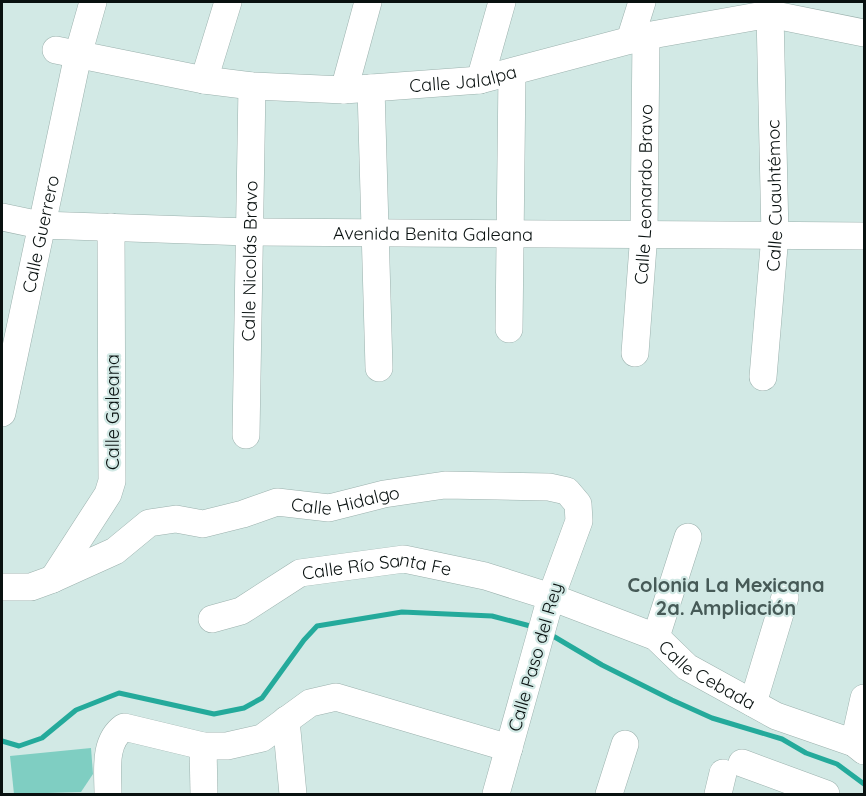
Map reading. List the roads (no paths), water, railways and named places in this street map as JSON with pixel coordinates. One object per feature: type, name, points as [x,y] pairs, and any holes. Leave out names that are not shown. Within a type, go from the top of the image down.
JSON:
[{"type":"street","name":"Calle Guerrero","points":[[2,413],[40,225],[67,52],[93,2]]},
{"type":"street","points":[[204,80],[228,2]]},
{"type":"street","points":[[344,90],[368,2]]},
{"type":"street","points":[[480,80],[502,2]]},
{"type":"street","name":"Calle Leonardo Bravo","points":[[635,352],[644,233],[638,38],[642,2]]},
{"type":"street","name":"Calle Jalalpa","points":[[67,52],[204,80],[252,86],[344,90],[480,80],[638,38],[770,14],[864,33]]},
{"type":"street","name":"Calle Cuauhtémoc","points":[[763,377],[775,235],[770,14]]},
{"type":"street","points":[[509,329],[512,73]]},
{"type":"street","name":"Calle Nicolás Bravo","points":[[246,435],[252,86]]},
{"type":"street","points":[[371,88],[377,232],[379,368]]},
{"type":"street","name":"Avenida Benita Galeana","points":[[2,217],[40,225],[248,232],[511,231],[864,236]]},
{"type":"street","name":"Calle Galeana","points":[[53,579],[108,494],[112,481],[111,227]]},
{"type":"street","name":"Calle Hidalgo","points":[[2,586],[31,587],[53,579],[115,551],[149,523],[176,519],[203,524],[243,514],[277,502],[329,508],[384,494],[445,485],[549,488],[567,491],[578,504],[579,521]]},
{"type":"street","name":"Calle Paso del Rey","points":[[496,795],[550,603],[579,521]]},
{"type":"street","points":[[656,637],[688,537]]},
{"type":"street","name":"Calle Río Santa Fe","points":[[212,619],[241,611],[300,573],[404,559],[485,576],[550,603]]},
{"type":"street","points":[[753,703],[785,597]]},
{"type":"street","name":"Calle Cebada","points":[[550,603],[656,637],[687,667],[776,716],[859,747]]},
{"type":"street","points":[[106,794],[109,745],[115,733],[124,727],[203,746],[227,746],[262,738],[310,703],[336,697],[509,748]]},
{"type":"street","points":[[859,747],[864,698]]},
{"type":"street","points":[[286,720],[293,795]]},
{"type":"street","points":[[609,795],[625,744]]},
{"type":"street","points":[[203,746],[204,795]]},
{"type":"street","points":[[728,777],[826,795]]},
{"type":"waterway","points":[[2,741],[19,746],[42,738],[76,710],[119,693],[214,714],[244,708],[262,698],[304,640],[317,626],[402,612],[492,616],[534,627]]},
{"type":"waterway","points":[[548,633],[602,665],[672,700],[712,718],[782,739],[806,753],[837,764],[864,784]]},
{"type":"district","name":"Colonia La Mexicana 2a. Ampliación","points":[[726,596]]}]
